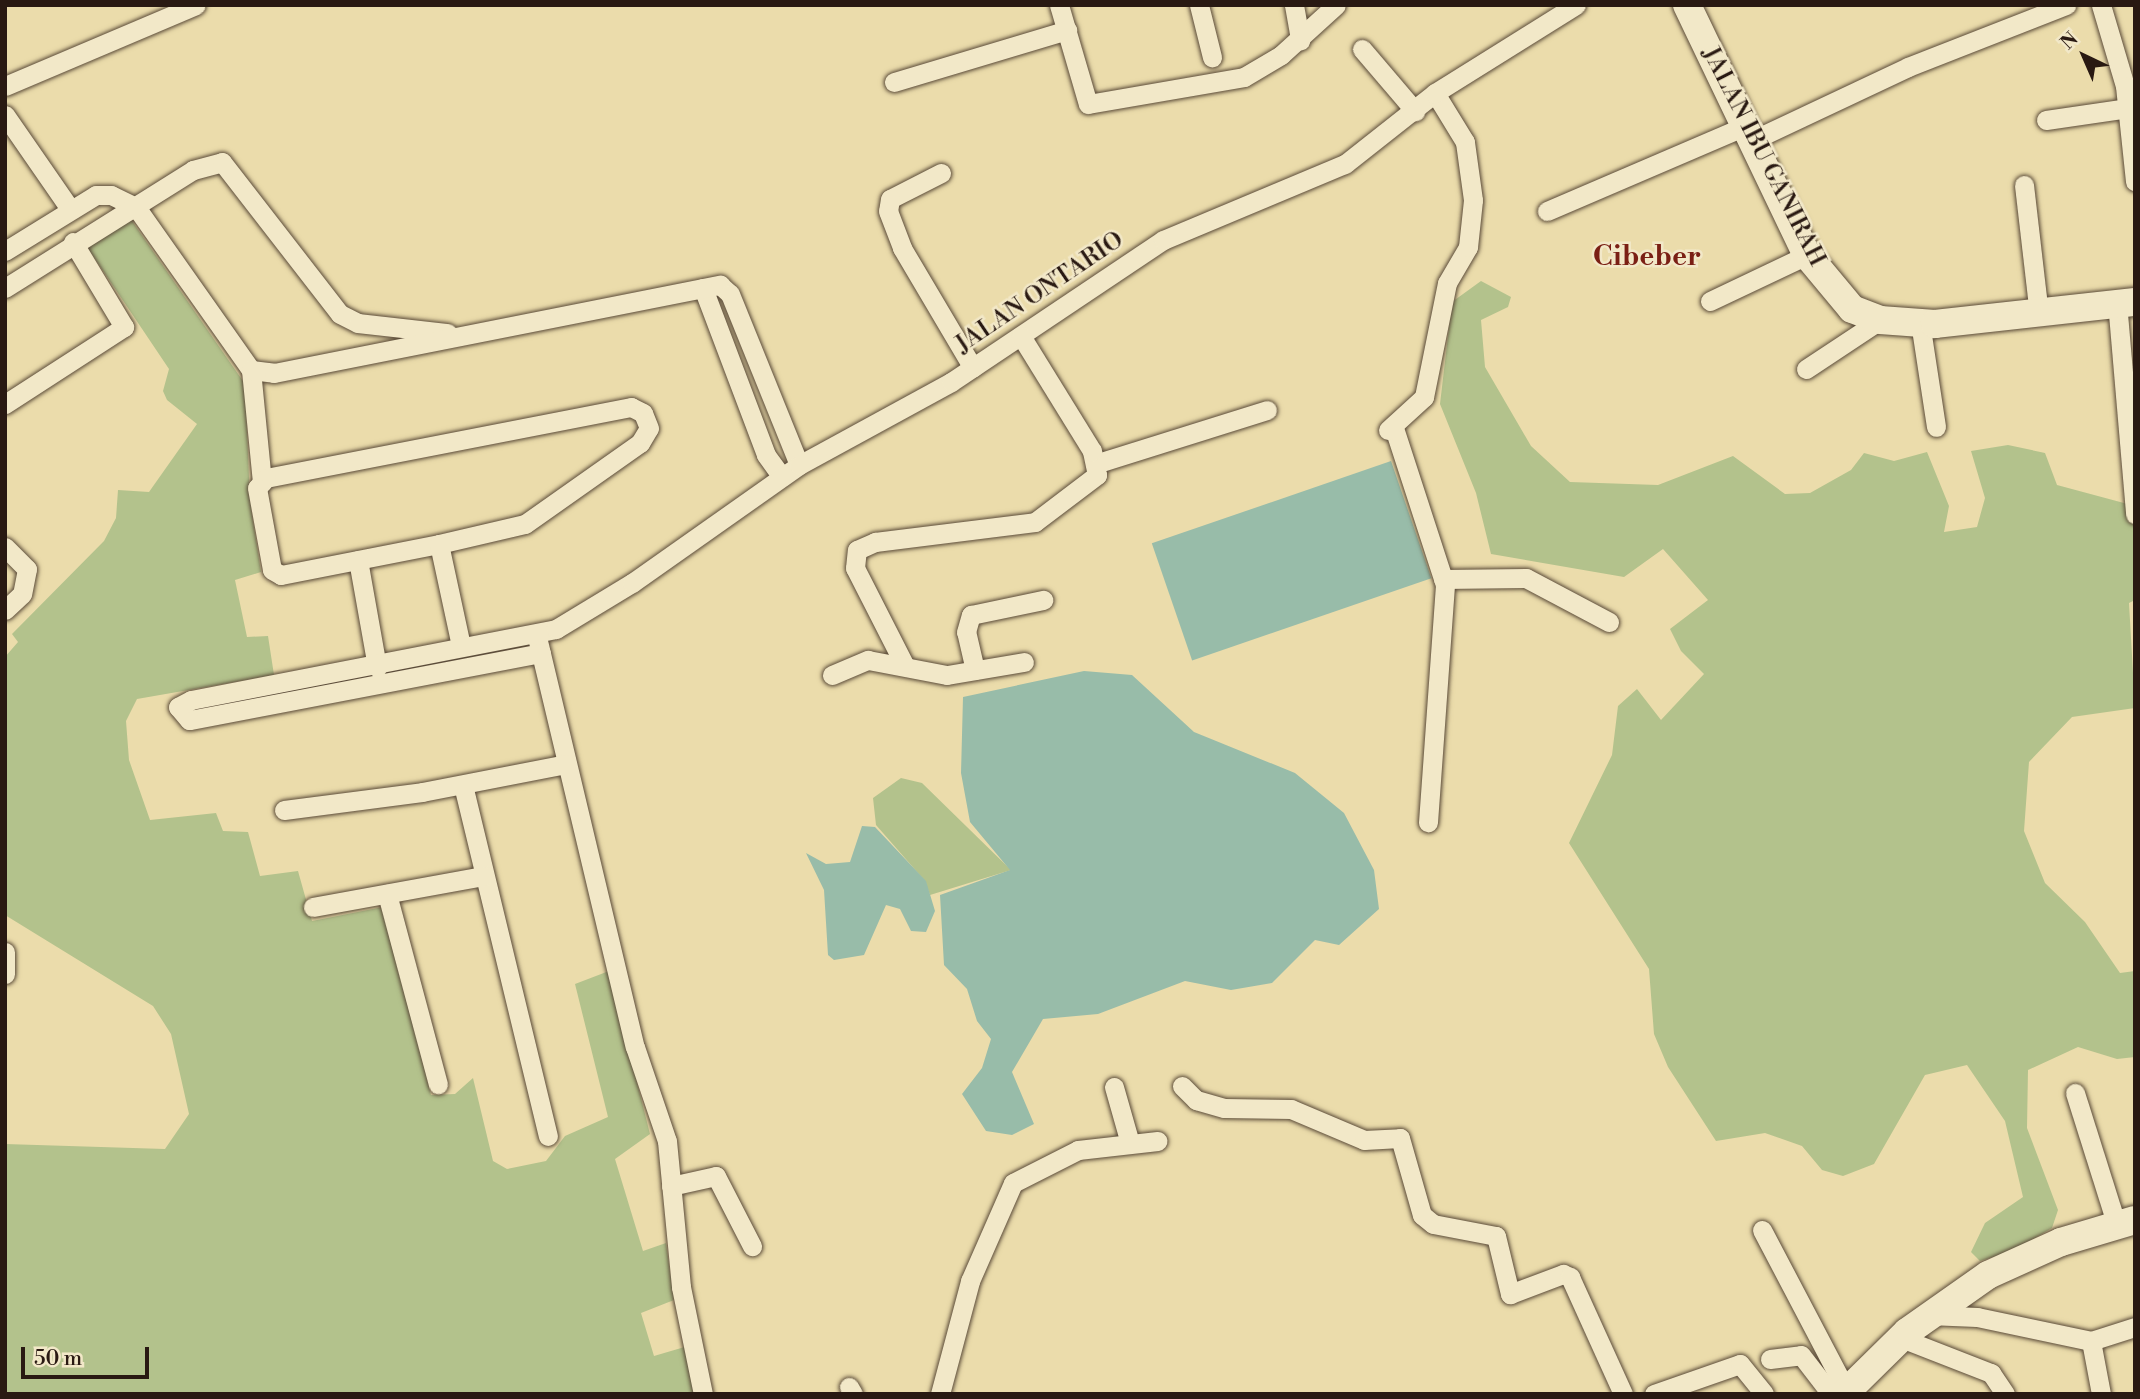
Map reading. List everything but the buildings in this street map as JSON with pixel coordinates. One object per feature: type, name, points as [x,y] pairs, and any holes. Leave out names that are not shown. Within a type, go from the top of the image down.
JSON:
[{"type":"main road","name":"JALAN IBU GANIRAH","points":[[1687,5],[1807,255],[1852,309],[1880,320],[1920,322],[2039,314],[2126,302]]},
{"type":"main road","points":[[1840,1393],[1928,1315],[2022,1257],[2125,1221]]},
{"type":"street","points":[[5,86],[196,5]]},
{"type":"street","points":[[1059,5],[1088,104],[1244,77],[1300,40],[1336,5]]},
{"type":"street","points":[[1199,5],[1212,57]]},
{"type":"street","points":[[1294,5],[1300,40]]},
{"type":"street","name":"JALAN ONTARIO","points":[[539,644],[632,583],[799,465],[973,368],[1163,240],[1309,183],[1415,111],[1435,93],[1576,5]]},
{"type":"street","points":[[1547,211],[2066,5]]},
{"type":"street","points":[[2101,5],[2128,108],[2135,181]]},
{"type":"street","points":[[894,82],[1068,30]]},
{"type":"street","points":[[1362,49],[1415,111]]},
{"type":"street","points":[[1428,822],[1443,579],[1391,429],[1424,397],[1447,283],[1468,247],[1473,200],[1465,142],[1435,93]]},
{"type":"street","points":[[2046,120],[2128,108]]},
{"type":"street","points":[[5,115],[69,209]]},
{"type":"street","points":[[5,288],[73,242],[136,207],[193,170],[222,162],[340,314],[358,323],[469,335]]},
{"type":"street","points":[[941,173],[890,199],[888,211],[902,248],[973,368]]},
{"type":"street","points":[[2024,185],[2039,314]]},
{"type":"street","points":[[5,251],[69,209],[102,194],[136,207],[251,370],[262,482]]},
{"type":"street","points":[[5,404],[124,327],[125,320],[73,242]]},
{"type":"street","points":[[1710,301],[1807,255]]},
{"type":"street","points":[[251,370],[274,373],[720,285],[730,295],[799,465]]},
{"type":"street","points":[[703,288],[766,455],[782,477]]},
{"type":"street","points":[[2126,302],[2135,514]]},
{"type":"street","points":[[1806,369],[1880,320]]},
{"type":"street","points":[[1920,322],[1936,427]]},
{"type":"street","points":[[1021,336],[1098,463]]},
{"type":"street","points":[[631,407],[643,413],[649,428],[640,443],[525,524],[281,575],[272,570],[257,488],[262,482],[631,407]]},
{"type":"street","points":[[905,666],[855,568],[857,550],[875,542],[1035,522],[1085,489],[1098,463],[1267,410]]},
{"type":"street","points":[[439,544],[461,646]]},
{"type":"street","points":[[5,547],[27,569],[22,594],[5,610]]},
{"type":"street","points":[[358,560],[379,676]]},
{"type":"street","points":[[1443,579],[1526,578],[1609,622]]},
{"type":"street","points":[[975,670],[966,632],[971,615],[1043,600]]},
{"type":"street","points":[[539,644],[379,676],[189,720],[178,707],[191,700],[379,676],[461,646],[539,644]]},
{"type":"street","points":[[539,644],[635,1047],[662,1120],[681,1287],[703,1394]]},
{"type":"street","points":[[832,675],[868,660],[947,675],[1024,662]]},
{"type":"street","points":[[284,810],[463,785],[566,764]]},
{"type":"street","points":[[463,785],[548,1136]]},
{"type":"street","points":[[313,907],[484,876]]},
{"type":"street","points":[[387,894],[438,1084]]},
{"type":"street","points":[[5,952],[5,974]]},
{"type":"street","points":[[1182,1086],[1196,1100],[1224,1108],[1291,1109],[1364,1140],[1400,1138],[1422,1215],[1433,1224],[1496,1236],[1510,1294],[1563,1274],[1570,1277],[1623,1394]]},
{"type":"street","points":[[1114,1087],[1130,1143]]},
{"type":"street","points":[[2075,1093],[2125,1221]]},
{"type":"street","points":[[940,1394],[970,1281],[999,1225],[1007,1189],[1078,1150],[1157,1141]]},
{"type":"street","points":[[671,1185],[716,1176],[752,1246]]},
{"type":"street","points":[[1762,1230],[1840,1393]]},
{"type":"street","points":[[1928,1315],[1977,1317],[2091,1341],[2135,1327]]},
{"type":"street","points":[[1901,1338],[1992,1373],[2005,1394]]},
{"type":"street","points":[[2091,1341],[2101,1394]]},
{"type":"street","points":[[1770,1359],[1801,1355],[1840,1393]]},
{"type":"street","points":[[1654,1394],[1740,1364],[1764,1394]]},
{"type":"green space","points":[[123,221],[132,221],[245,384],[250,501],[261,572],[235,580],[247,637],[268,636],[274,675],[137,699],[126,721],[129,760],[150,820],[216,813],[223,831],[248,832],[260,876],[298,871],[312,921],[383,907],[431,1095],[455,1094],[473,1078],[493,1161],[507,1169],[546,1161],[565,1136],[608,1117],[575,984],[609,971],[650,1134],[615,1159],[643,1251],[666,1243],[674,1300],[641,1313],[654,1356],[688,1346],[702,1394],[5,1394],[5,1144],[165,1149],[189,1114],[171,1034],[153,1006],[5,915],[5,657],[18,642],[12,634],[104,541],[116,518],[118,490],[149,492],[197,424],[167,400],[163,391],[169,369],[87,247]]},
{"type":"green space","points":[[1481,281],[1511,297],[1508,307],[1481,320],[1485,367],[1531,446],[1570,482],[1658,485],[1733,456],[1785,494],[1810,493],[1851,470],[1864,453],[1894,461],[1927,452],[1949,506],[1944,532],[1977,527],[1985,498],[1971,451],[2008,445],[2045,453],[2057,485],[2135,506],[2135,600],[2129,603],[2135,708],[2072,717],[2029,762],[2024,831],[2045,883],[2085,922],[2120,973],[2135,971],[2135,1057],[2117,1059],[2078,1047],[2028,1070],[2027,1128],[2058,1210],[2052,1228],[2013,1251],[1980,1261],[1971,1252],[1985,1223],[2023,1197],[2005,1121],[1967,1065],[1925,1075],[1874,1164],[1843,1176],[1822,1170],[1802,1146],[1765,1133],[1716,1141],[1668,1067],[1654,1034],[1649,969],[1569,843],[1612,755],[1618,706],[1637,689],[1661,720],[1704,674],[1681,651],[1670,629],[1708,600],[1663,549],[1624,577],[1491,554],[1476,493],[1440,404],[1452,302]]},
{"type":"green space","points":[[901,778],[922,783],[1011,870],[930,895],[925,881],[876,825],[873,798]]},
{"type":"shaded area","points":[[1391,461],[1431,578],[1192,661],[1152,543]]},
{"type":"shaded area","points":[[1084,671],[1132,675],[1194,732],[1295,773],[1344,813],[1374,870],[1379,909],[1339,945],[1315,940],[1272,983],[1231,990],[1185,981],[1098,1014],[1043,1019],[1012,1072],[1034,1124],[1012,1135],[986,1131],[962,1094],[982,1068],[991,1039],[977,1021],[967,989],[944,965],[940,895],[1010,870],[970,822],[961,773],[963,697]]},
{"type":"shaded area","points":[[862,826],[875,827],[926,881],[935,911],[926,932],[911,931],[900,909],[886,905],[864,955],[834,960],[828,955],[824,890],[806,853],[826,864],[850,862]]},
{"type":"district","name":"Cibeber","points":[[1647,257]]}]
